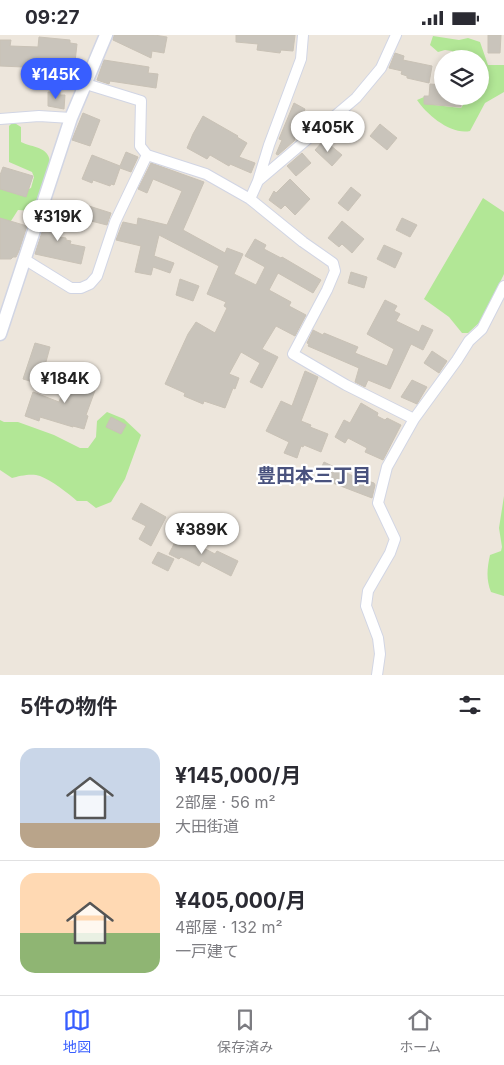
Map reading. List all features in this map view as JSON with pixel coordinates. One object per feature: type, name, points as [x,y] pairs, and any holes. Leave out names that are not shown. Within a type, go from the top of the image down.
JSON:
[{"type":"street","points":[[0,334],[71,118],[106,35]]},
{"type":"street","points":[[250,199],[301,59],[303,35]]},
{"type":"street","points":[[258,181],[356,98],[381,68],[396,35]]},
{"type":"street","points":[[86,84],[141,101],[140,146],[147,155],[206,174],[250,199],[333,263],[335,271],[327,290],[293,354],[346,385],[414,419]]},
{"type":"street","points":[[0,119],[71,118]]},
{"type":"street","points":[[24,259],[71,288],[81,288],[90,284],[97,276],[115,222],[147,155]]},
{"type":"street","points":[[377,675],[380,653],[378,638],[366,606],[368,591],[390,553],[395,539],[378,503],[387,467],[414,419],[457,361],[469,341],[482,329],[504,286]]},
{"type":"green space","points":[[433,36],[459,40],[468,38],[480,42],[483,50],[436,50],[430,45]]},
{"type":"green space","points":[[489,65],[504,65],[504,92],[489,101]]},
{"type":"green space","points":[[424,97],[434,105],[461,108],[463,105],[484,105],[470,131],[455,130],[440,123],[417,100]]},
{"type":"green space","points":[[13,122],[21,127],[21,142],[43,150],[49,157],[50,162],[33,211],[18,210],[9,224],[0,225],[0,182],[26,190],[31,188],[34,177],[32,172],[9,162],[9,126]]},
{"type":"green space","points":[[483,198],[504,212],[504,274],[481,321],[468,333],[462,333],[449,317],[424,299]]},
{"type":"green space","points":[[107,412],[124,419],[141,435],[125,479],[111,502],[96,508],[87,501],[77,501],[40,476],[29,475],[12,478],[0,470],[0,420],[4,422],[18,422],[54,435],[80,448],[88,448],[96,437],[97,421]]},
{"type":"green space","points":[[504,496],[504,596],[491,592],[488,583],[488,565],[490,555],[501,551],[502,547],[499,528]]},
{"type":"building","points":[[114,35],[154,35],[167,37],[164,53],[152,51],[151,58],[113,40]]},
{"type":"building","points":[[236,35],[295,35],[293,51],[281,50],[280,53],[257,50],[258,44],[236,42]]},
{"type":"building","points":[[488,35],[501,35],[500,53],[489,53]]},
{"type":"building","points":[[39,37],[70,40],[70,43],[77,44],[75,62],[55,60],[54,78],[36,77],[36,69],[0,66],[0,40],[11,40],[10,46],[38,47]]},
{"type":"building","points":[[395,53],[404,56],[403,60],[432,66],[429,83],[407,78],[407,76],[401,74],[402,71],[389,68]]},
{"type":"building","points":[[104,60],[149,67],[148,73],[158,74],[156,88],[110,81],[109,84],[97,80]]},
{"type":"building","points":[[430,84],[434,84],[434,105],[424,104],[424,96],[429,96]]},
{"type":"building","points":[[48,92],[60,92],[60,95],[65,95],[64,109],[48,106]]},
{"type":"building","points":[[294,103],[305,109],[296,129],[299,130],[294,141],[278,155],[276,154],[282,140],[279,139]]},
{"type":"building","points":[[436,105],[461,105],[461,107]]},
{"type":"building","points":[[83,113],[100,120],[90,146],[72,140]]},
{"type":"building","points":[[203,116],[247,143],[239,157],[255,163],[251,173],[230,164],[229,166],[210,155],[207,159],[187,148]]},
{"type":"building","points":[[380,124],[397,138],[387,150],[370,136]]},
{"type":"building","points":[[324,140],[342,155],[332,166],[315,150]]},
{"type":"building","points":[[126,152],[138,157],[131,172],[120,168],[114,185],[111,184],[110,186],[93,180],[92,183],[82,179],[92,155],[120,166]]},
{"type":"building","points":[[302,153],[311,163],[296,176],[287,166]]},
{"type":"building","points":[[151,163],[204,182],[183,230],[225,253],[227,248],[243,254],[234,274],[256,285],[265,267],[245,256],[255,239],[266,245],[264,249],[282,257],[321,280],[313,293],[278,273],[269,290],[291,302],[289,306],[306,315],[295,336],[276,326],[262,349],[278,357],[262,388],[250,382],[260,363],[241,352],[229,374],[239,378],[225,408],[204,401],[203,404],[184,396],[185,393],[165,384],[188,334],[196,322],[215,333],[227,308],[224,306],[226,302],[207,294],[219,266],[159,235],[154,256],[174,263],[170,273],[153,267],[151,275],[135,272],[141,246],[116,240],[123,222],[137,225],[138,218],[167,225],[182,191],[153,179],[147,193],[138,189]]},
{"type":"building","points":[[3,167],[33,176],[26,197],[0,189],[0,175]]},
{"type":"building","points":[[290,179],[310,199],[295,215],[285,205],[281,209],[269,200],[274,191],[276,193]]},
{"type":"building","points":[[351,187],[361,195],[348,211],[338,203]]},
{"type":"building","points":[[89,206],[111,213],[107,225],[91,221],[92,218],[86,216]]},
{"type":"building","points":[[50,207],[61,210],[54,236],[66,238],[66,240],[71,241],[70,244],[85,247],[81,264],[35,254]]},
{"type":"building","points":[[0,218],[27,226],[19,251],[16,257],[11,259],[0,259]]},
{"type":"building","points":[[402,218],[417,225],[410,237],[396,230]]},
{"type":"building","points":[[342,221],[364,239],[352,253],[342,244],[339,247],[328,238]]},
{"type":"building","points":[[384,245],[402,253],[395,268],[377,259]]},
{"type":"building","points":[[351,272],[367,277],[364,288],[348,283]]},
{"type":"building","points":[[180,279],[199,286],[193,301],[176,295]]},
{"type":"building","points":[[385,300],[397,306],[394,311],[400,314],[396,321],[419,332],[422,325],[433,330],[423,350],[411,344],[390,389],[368,380],[365,387],[355,382],[359,368],[308,346],[309,344],[307,343],[313,330],[358,347],[355,353],[387,366],[394,349],[367,334]]},
{"type":"building","points":[[35,343],[50,347],[40,384],[23,379]]},
{"type":"building","points":[[432,351],[447,361],[439,373],[424,363]]},
{"type":"building","points":[[305,371],[318,377],[301,421],[311,425],[310,427],[328,434],[321,452],[304,445],[303,447],[301,446],[297,458],[284,453],[289,442],[266,431],[281,401],[292,406]]},
{"type":"building","points":[[69,375],[97,385],[86,415],[88,416],[84,429],[40,417],[39,421],[25,416],[33,392],[59,402]]},
{"type":"building","points":[[412,380],[427,387],[417,404],[401,397]]},
{"type":"building","points":[[361,403],[378,413],[377,416],[385,420],[387,418],[401,425],[383,460],[365,452],[367,448],[348,438],[345,443],[335,437],[344,420],[350,423]]},
{"type":"building","points":[[111,417],[126,425],[121,434],[106,427]]},
{"type":"building","points":[[324,462],[353,476],[374,483],[372,498],[317,477]]},
{"type":"building","points":[[141,503],[166,517],[151,546],[139,539],[146,526],[132,519]]},
{"type":"building","points":[[180,532],[190,537],[188,540],[215,554],[217,551],[238,561],[231,576],[202,561],[199,566],[181,557],[179,559],[169,554]]},
{"type":"building","points":[[158,552],[174,559],[168,571],[152,563]]},
{"type":"district","name":"豊田本三丁目","points":[[314,475]]}]
